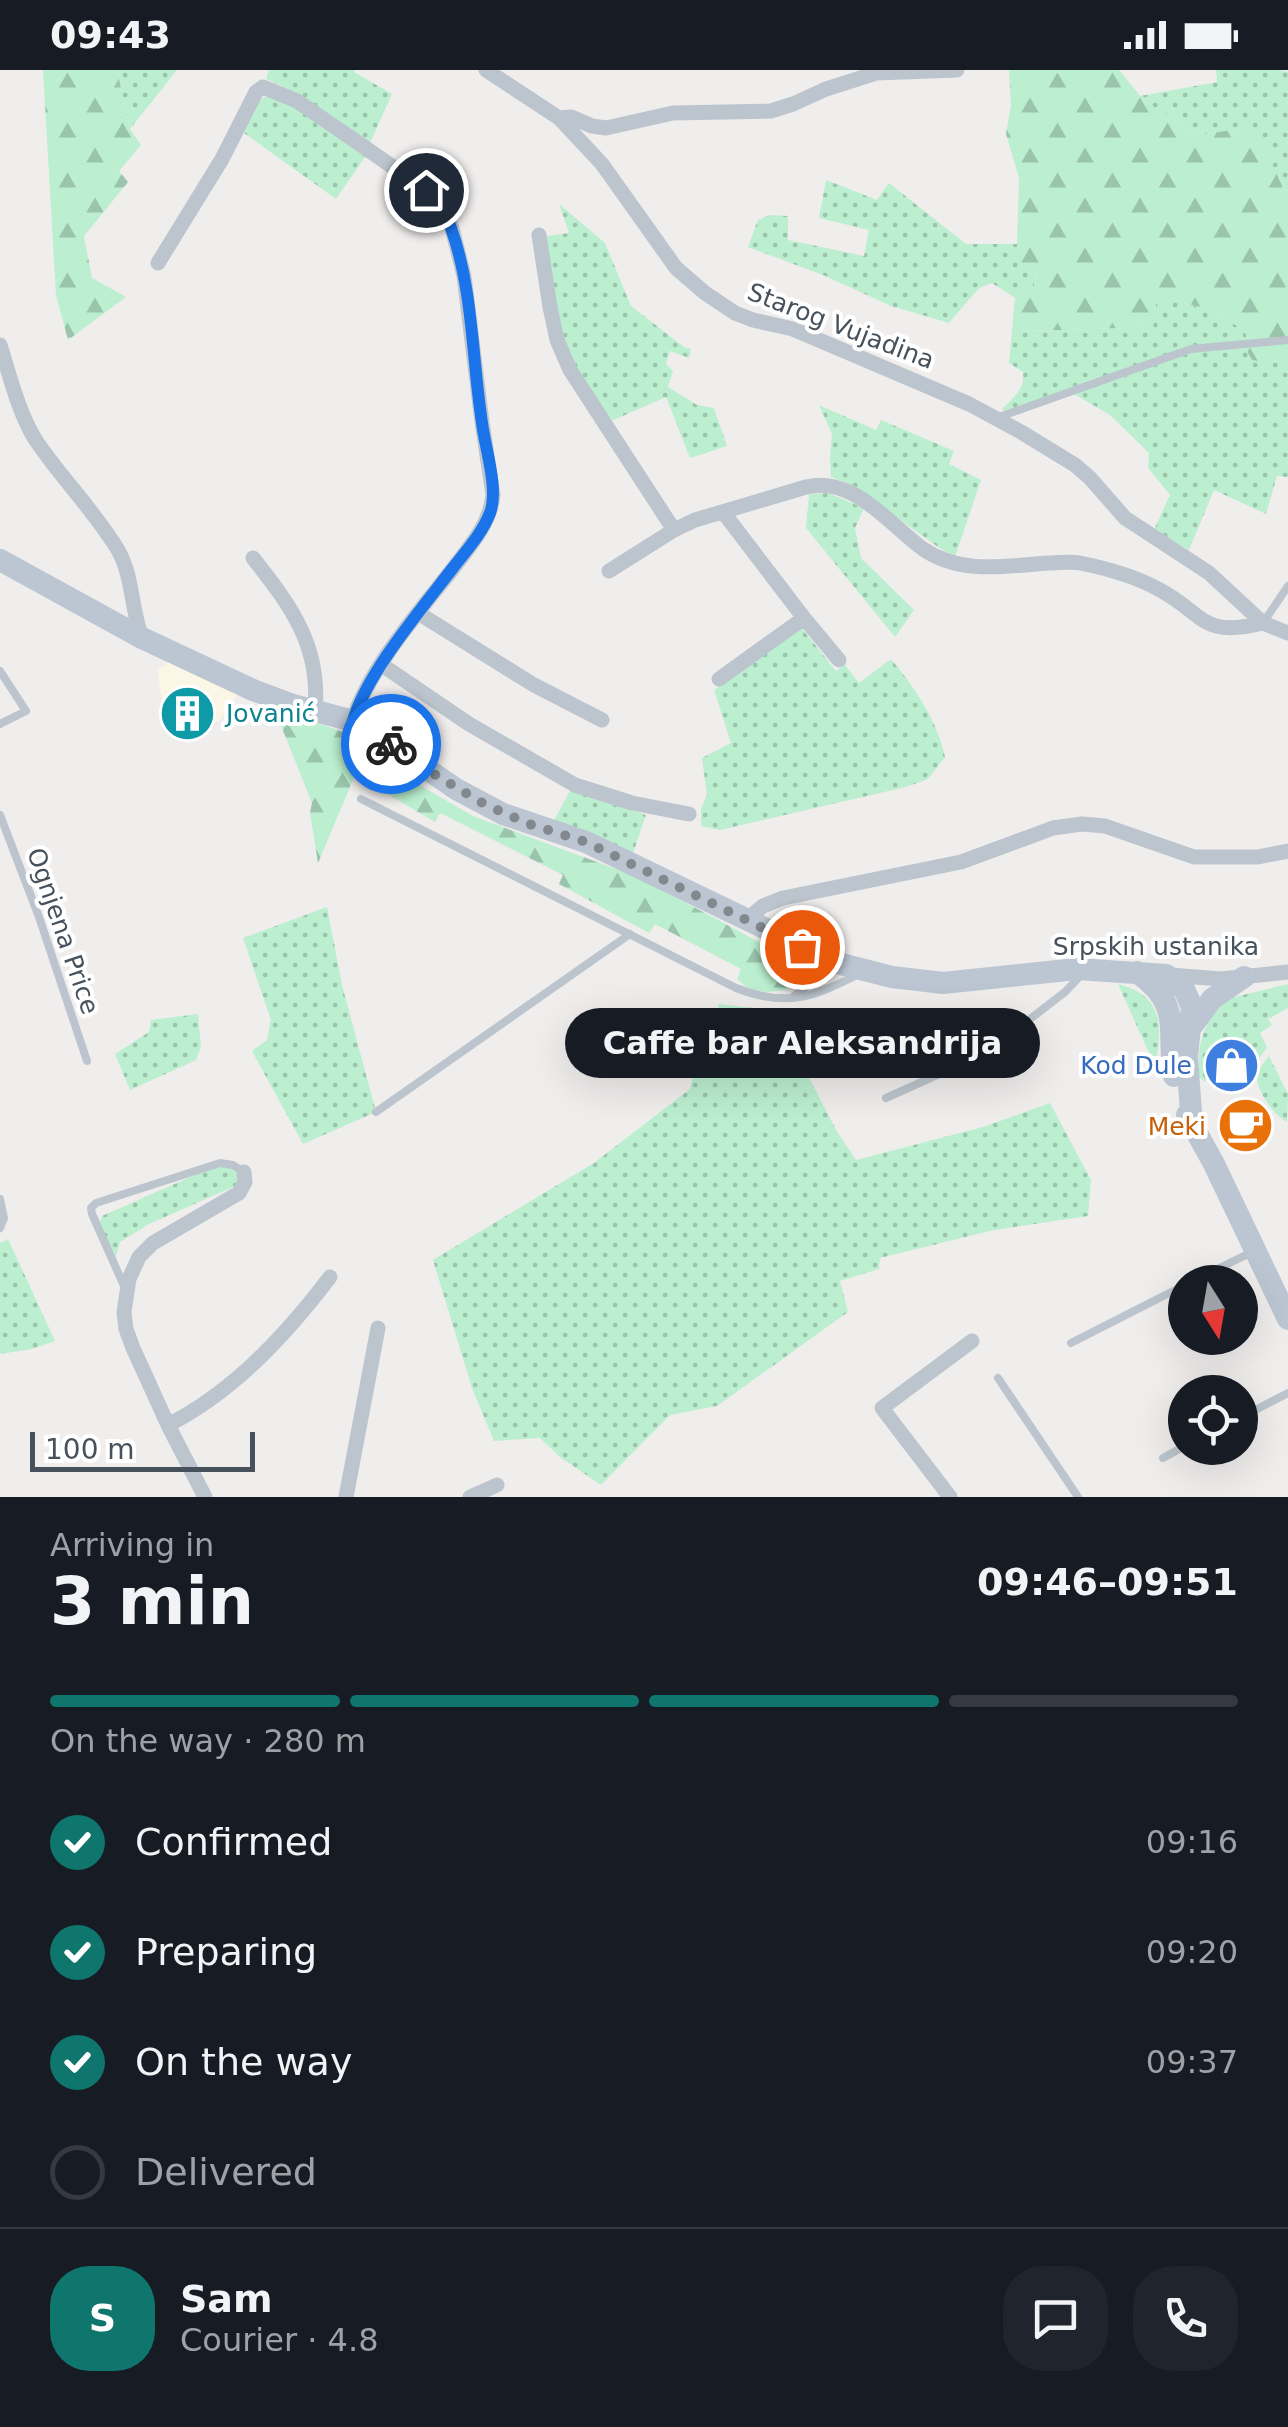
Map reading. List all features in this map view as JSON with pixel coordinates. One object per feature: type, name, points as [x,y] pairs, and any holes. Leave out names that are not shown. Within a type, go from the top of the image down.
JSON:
[{"type":"street","name":"Starog Vujadina","points":[[486,70],[559,118],[602,164],[676,268],[705,293],[742,316],[793,328],[995,418],[1075,466],[1141,530],[1209,573],[1263,623],[1288,633]]},
{"type":"street","points":[[559,118],[606,128],[672,113],[771,111],[876,73],[958,70]]},
{"type":"street","points":[[158,263],[222,159],[256,92],[264,87],[297,101],[410,178],[438,202],[452,228],[464,276],[493,495],[489,515],[382,665],[359,700],[353,721]]},
{"type":"street","points":[[539,235],[557,340],[570,370],[674,530]]},
{"type":"street","points":[[0,346],[35,438],[119,552],[142,638]]},
{"type":"street","points":[[608,572],[696,520],[818,484],[831,485],[858,498],[942,560],[979,568],[1080,563],[1160,590],[1216,627],[1263,623]]},
{"type":"street","points":[[723,512],[839,660]]},
{"type":"street","points":[[253,558],[288,602],[298,623],[316,674],[315,711]]},
{"type":"street","name":"Srpskih ustanika","points":[[0,560],[142,638],[253,690],[353,721],[484,804],[529,824],[586,842],[837,963],[903,979],[942,983],[1087,969],[1206,978],[1288,972]]},
{"type":"street","points":[[418,613],[534,686],[602,720]]},
{"type":"street","points":[[718,679],[804,618]]},
{"type":"street","points":[[382,665],[469,724],[575,785],[632,803],[689,814]]},
{"type":"street","points":[[746,920],[763,906],[783,898],[960,862],[1067,826],[1104,826],[1194,857],[1258,858],[1288,851]]},
{"type":"street","points":[[1137,972],[1166,1003],[1172,1024],[1174,1076],[1182,1104],[1288,1318]]},
{"type":"street","points":[[1166,975],[1184,990],[1192,1007],[1188,1057],[1192,1126]]},
{"type":"street","points":[[1192,1026],[1212,998],[1244,978]]},
{"type":"street","points":[[205,1497],[132,1348],[124,1312],[133,1268],[153,1243],[238,1193],[244,1172]]},
{"type":"street","points":[[168,1425],[225,1389],[269,1349],[330,1277]]},
{"type":"street","points":[[346,1497],[378,1328]]},
{"type":"street","points":[[950,1497],[882,1408],[972,1341]]},
{"type":"street","points":[[470,1497],[498,1486]]},
{"type":"lane","points":[[995,418],[1191,349],[1288,340]]},
{"type":"lane","points":[[1263,623],[1288,586]]},
{"type":"lane","points":[[0,671],[26,711],[0,724]]},
{"type":"lane","points":[[361,799],[756,996],[789,1000],[829,990],[863,971]]},
{"type":"lane","name":"Ognjena Price","points":[[0,814],[87,1061]]},
{"type":"lane","points":[[376,1112],[630,934]]},
{"type":"lane","points":[[789,1000],[837,963]]},
{"type":"lane","points":[[886,1098],[986,1053],[1065,992],[1087,969]]},
{"type":"lane","points":[[127,1292],[91,1208],[96,1203],[220,1163],[233,1164],[244,1172]]},
{"type":"lane","points":[[0,1199],[4,1218],[0,1228]]},
{"type":"lane","points":[[1226,1265],[1256,1250]]},
{"type":"lane","points":[[1071,1343],[1168,1294]]},
{"type":"lane","points":[[998,1378],[1078,1497]]},
{"type":"lane","points":[[1258,1409],[1288,1393]]},
{"type":"lane","points":[[1164,1458],[1168,1456]]},
{"type":"shaded area","points":[[169,662],[239,692],[219,721],[174,738],[164,713],[158,676],[159,669]]},
{"type":"green space","points":[[43,70],[117,70],[130,129],[141,145],[119,171],[128,182],[84,236],[92,278],[126,297],[68,340],[56,295]]},
{"type":"green space","points":[[117,70],[177,70],[130,129]]},
{"type":"green space","points":[[269,70],[355,70],[392,94],[369,145],[266,79]]},
{"type":"green space","points":[[1009,70],[1119,70],[1145,102],[1189,131],[1207,134],[1247,127],[1257,131],[1288,192],[1288,363],[1252,360],[1246,349],[1246,334],[1215,312],[1157,299],[1153,328],[1012,330],[1015,298],[1033,289],[1037,272],[1018,261],[1019,178],[1006,134],[1011,105]]},
{"type":"green space","points":[[1216,70],[1288,72],[1288,192],[1247,127],[1207,134],[1189,131],[1140,96],[1217,82]]},
{"type":"green space","points":[[268,96],[287,100],[367,154],[336,199],[244,133],[256,101]]},
{"type":"green space","points":[[826,180],[877,200],[889,183],[966,244],[1017,244],[1019,261],[1037,272],[1033,289],[1015,298],[992,283],[979,288],[949,323],[891,306],[748,247],[758,220],[770,215],[788,216],[788,240],[864,256],[869,230],[819,218]]},
{"type":"green space","points":[[559,204],[605,243],[631,306],[691,349],[689,358],[670,351],[666,364],[673,371],[668,387],[697,405],[714,408],[727,446],[690,458],[666,397],[609,422],[577,371],[554,306],[547,236],[569,233]]},
{"type":"green space","points":[[1156,298],[1215,312],[1246,334],[1246,349],[1272,363],[1288,363],[1288,477],[1277,476],[1266,514],[1214,490],[1189,550],[1154,530],[1170,495],[1148,468],[1149,453],[1110,415],[1074,394],[1010,417],[1002,409],[1017,393],[1023,378],[1023,372],[1009,363],[1012,330],[1153,328]]},
{"type":"green space","points":[[819,405],[876,430],[881,420],[954,451],[949,464],[981,480],[955,557],[854,486],[831,477],[832,434]]},
{"type":"green space","points":[[828,493],[864,508],[855,528],[861,558],[914,610],[895,637],[806,528],[809,494]]},
{"type":"green space","points":[[801,627],[836,671],[845,665],[859,683],[891,659],[924,705],[945,757],[928,779],[906,787],[720,830],[701,826],[701,809],[707,795],[702,758],[731,743],[714,690]]},
{"type":"green space","points":[[274,708],[346,733],[423,787],[473,816],[640,878],[803,963],[802,979],[778,991],[750,989],[737,979],[741,969],[655,924],[649,933],[559,884],[563,875],[440,813],[435,822],[355,775],[318,863],[312,803]]},
{"type":"green space","points":[[571,789],[646,815],[633,853],[553,822]]},
{"type":"green space","points":[[327,907],[342,985],[376,1112],[303,1144],[252,1051],[267,1040],[271,1020],[243,938]]},
{"type":"green space","points":[[1118,984],[1145,996],[1155,1010],[1159,1039],[1153,1062]]},
{"type":"green space","points":[[1288,984],[1288,1008],[1268,1019],[1272,1025],[1260,1033],[1267,1047],[1257,1062],[1217,1051],[1205,1082],[1198,1076],[1202,1036],[1222,1000]]},
{"type":"green space","points":[[718,1004],[763,1009],[777,1015],[771,1036],[772,1058],[755,1071],[734,1074],[707,1062],[723,1046]]},
{"type":"green space","points":[[198,1014],[201,1047],[196,1060],[130,1090],[115,1054],[149,1032],[151,1020]]},
{"type":"green space","points":[[777,1015],[836,1130],[856,1160],[983,1127],[1050,1103],[1091,1180],[1088,1216],[994,1230],[880,1258],[879,1269],[840,1281],[848,1312],[717,1406],[670,1415],[601,1485],[540,1438],[494,1441],[472,1388],[433,1260],[594,1163],[690,1089],[693,1076],[707,1062],[734,1076],[772,1058],[770,1036]]},
{"type":"green space","points":[[1269,1056],[1288,1094],[1287,1122],[1272,1109],[1258,1085],[1258,1073]]},
{"type":"green space","points":[[220,1164],[242,1173],[242,1183],[149,1224],[120,1242],[115,1259],[100,1223],[102,1216]]},
{"type":"green space","points":[[8,1239],[55,1341],[0,1354],[0,1243]]},
{"type":"way so far","points":[[391,744],[456,789],[503,814],[586,842],[802,947]]},
{"type":"place","name":"Jovanić","points":[[187,713]]},
{"type":"place","name":"Caffe bar Aleksandrija","points":[[802,947]]},
{"type":"place","name":"Kod Dule","points":[[1231,1065]]},
{"type":"place","name":"Meki","points":[[1245,1126]]},
{"type":"route","points":[[391,744],[353,721],[359,700],[418,613],[476,538],[489,515],[493,495],[464,276],[445,212],[426,190]]}]
